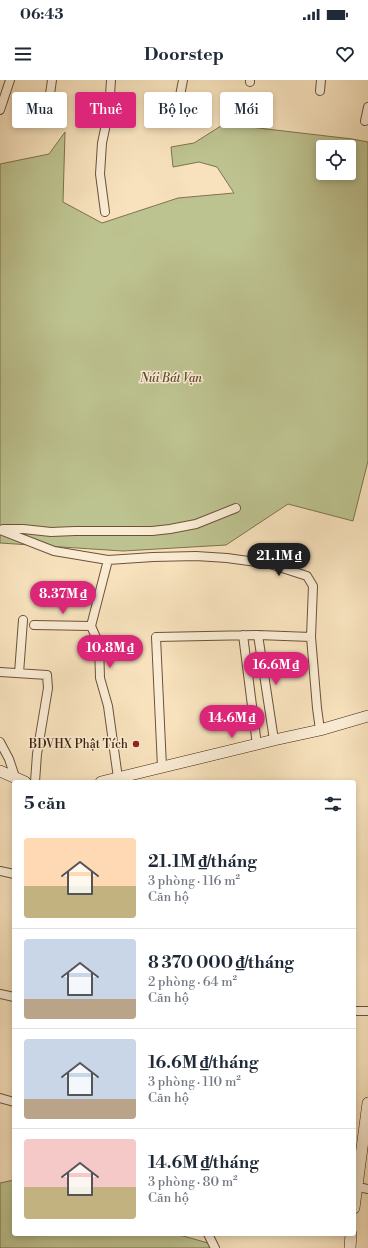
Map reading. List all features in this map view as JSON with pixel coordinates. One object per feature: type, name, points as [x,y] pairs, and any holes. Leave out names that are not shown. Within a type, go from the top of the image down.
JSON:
[{"type":"main road","points":[[110,780],[118,778],[133,778],[162,767],[320,730],[368,716]]},
{"type":"main road","points":[[0,771],[21,780]]},
{"type":"main road","points":[[356,1180],[368,1103]]},
{"type":"main road","points":[[350,1248],[351,1236]]},
{"type":"street","points":[[0,110],[10,80]]},
{"type":"street","points":[[50,92],[52,80]]},
{"type":"street","points":[[105,212],[100,174],[102,143],[109,110],[111,80]]},
{"type":"street","points":[[181,92],[183,80]]},
{"type":"street","points":[[320,91],[321,80]]},
{"type":"street","points":[[365,121],[368,107]]},
{"type":"street","points":[[0,530],[23,528],[51,532],[75,530],[145,531],[170,529],[196,524],[236,508]]},
{"type":"street","points":[[0,530],[54,550],[108,560],[188,556],[227,558],[270,564],[307,576],[313,586],[311,637],[320,730]]},
{"type":"street","points":[[108,560],[91,626],[99,644],[100,678],[108,706],[118,778]]},
{"type":"street","points":[[19,673],[23,620]]},
{"type":"street","points":[[34,625],[91,626]]},
{"type":"street","points":[[243,635],[257,745]]},
{"type":"street","points":[[162,767],[156,637],[258,635],[311,637]]},
{"type":"street","points":[[258,635],[274,740]]},
{"type":"street","points":[[0,672],[47,676],[48,688],[37,754],[36,780]]},
{"type":"street","points":[[0,742],[9,759],[15,777]]},
{"type":"street","points":[[0,871],[12,874]]},
{"type":"street","points":[[0,994],[12,997]]},
{"type":"street","points":[[356,1011],[368,1011]]},
{"type":"street","points":[[0,1098],[12,1101]]},
{"type":"street","points":[[356,1186],[368,1189]]},
{"type":"street","points":[[209,1236],[215,1248]]},
{"type":"green space","name":"Núi Bát Vạn","points":[[220,127],[220,128],[258,128],[352,139],[368,142],[368,461],[353,521],[288,504],[226,545],[123,551],[0,543],[0,164],[49,154],[65,132],[63,202],[102,223],[178,198],[234,193],[217,167],[199,162],[173,167],[171,147],[194,143]]},
{"type":"green space","points":[[12,1180],[12,1236],[183,1236],[208,1243],[211,1248],[0,1248],[0,1183]]},
{"type":"place","name":"BDVHX Phật Tích","points":[[136,744]]}]
